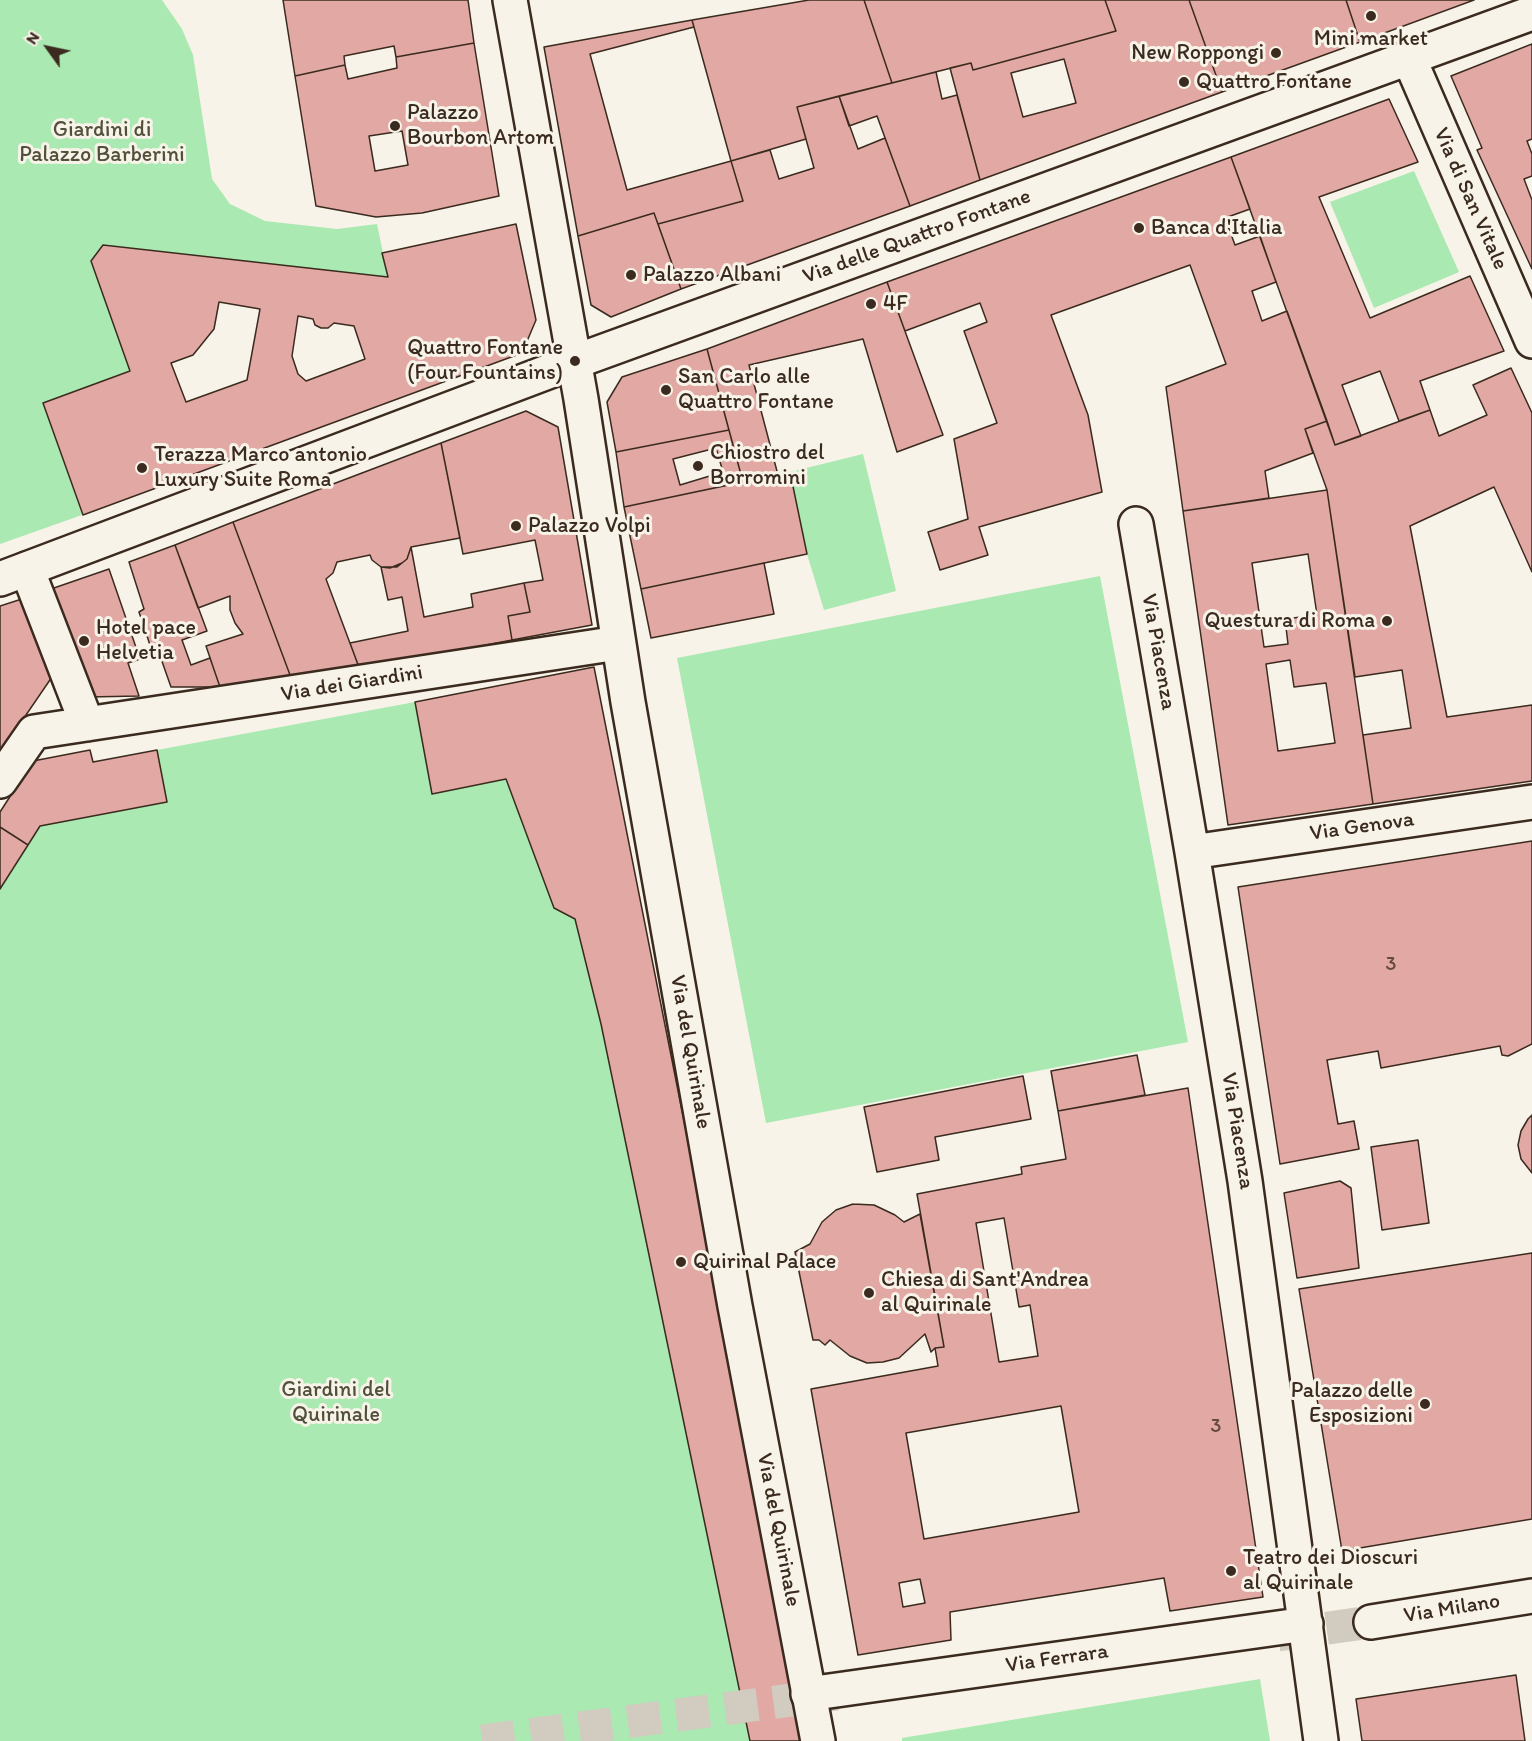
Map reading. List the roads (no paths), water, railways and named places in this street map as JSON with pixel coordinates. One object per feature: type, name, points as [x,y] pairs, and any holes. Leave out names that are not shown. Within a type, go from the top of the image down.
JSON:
[{"type":"street","name":"Via del Quirinale","points":[[510,0],[574,362],[618,643],[733,1294],[818,1741]]},
{"type":"street","name":"Via delle Quattro Fontane","points":[[14,574],[574,362],[1532,13]]},
{"type":"street","name":"Via di San Vitale","points":[[1409,58],[1532,341]]},
{"type":"street","name":"Via Piacenza","points":[[1136,524],[1245,1181],[1321,1741]]},
{"type":"street","points":[[14,574],[87,724]]},
{"type":"street","name":"Via dei Giardini","points":[[0,781],[34,732],[618,643]]},
{"type":"street","name":"Via Genova","points":[[1192,852],[1532,802]]},
{"type":"street","name":"Via Milano","points":[[1371,1622],[1532,1596]]},
{"type":"street","name":"Via Ferrara","points":[[808,1694],[1306,1624]]},
{"type":"tunnel","points":[[1278,1635],[1371,1622]]},
{"type":"tunnel","points":[[482,1741],[837,1694]]},
{"type":"place","name":"Mini market","points":[[1371,16]]},
{"type":"place","name":"New Roppongi","points":[[1276,53]]},
{"type":"place","name":"Quattro Fontane","points":[[1184,82]]},
{"type":"place","name":"Palazzo Bourbon Artom","points":[[395,126]]},
{"type":"place","name":"Banca d'Italia","points":[[1139,228]]},
{"type":"place","name":"Palazzo Albani","points":[[631,275]]},
{"type":"place","name":"4F","points":[[871,304]]},
{"type":"place","name":"Quattro Fontane (Four Fountains)","points":[[575,361]]},
{"type":"place","name":"San Carlo alle Quattro Fontane","points":[[666,390]]},
{"type":"place","name":"Chiostro del Borromini","points":[[698,466]]},
{"type":"place","name":"Terazza Marco antonio Luxury Suite Roma","points":[[142,468]]},
{"type":"place","name":"Palazzo Volpi","points":[[516,526]]},
{"type":"place","name":"Questura di Roma","points":[[1387,621]]},
{"type":"place","name":"Hotel pace Helvetia","points":[[84,641]]},
{"type":"place","name":"Quirinal Palace","points":[[681,1262]]},
{"type":"place","name":"Chiesa di Sant'Andrea al Quirinale","points":[[869,1293]]},
{"type":"place","name":"Palazzo delle Esposizioni","points":[[1425,1404]]},
{"type":"place","name":"Teatro dei Dioscuri al Quirinale","points":[[1231,1571]]},
{"type":"park label","name":"Giardini di Palazzo Barberini","points":[[102,142]]},
{"type":"park label","name":"Giardini del Quirinale","points":[[336,1402]]}]
